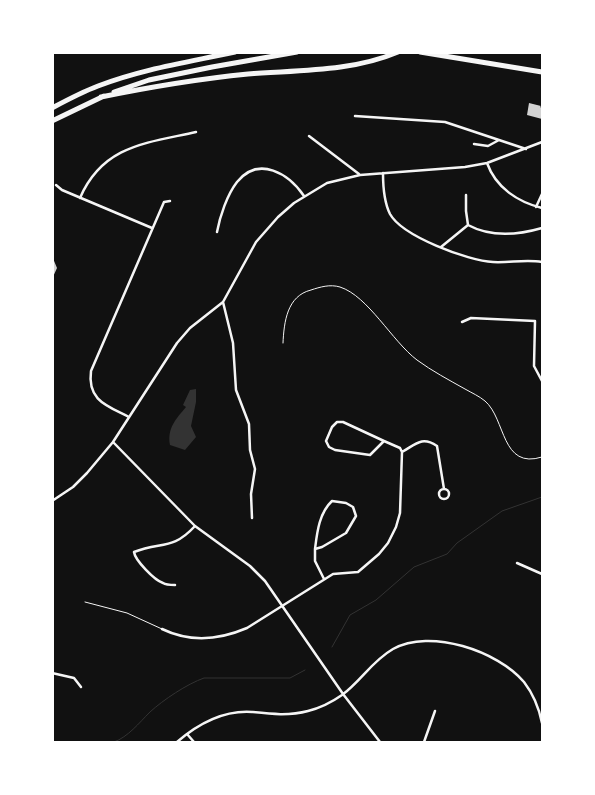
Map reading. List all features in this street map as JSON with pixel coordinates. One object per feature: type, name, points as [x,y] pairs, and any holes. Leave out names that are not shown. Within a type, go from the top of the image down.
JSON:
[{"type":"highway","points":[[52,108],[98,86],[120,78],[236,52]]},
{"type":"highway","points":[[52,121],[124,87],[212,67],[297,52]]},
{"type":"highway","points":[[101,97],[152,86],[202,79],[318,70],[351,65],[398,52]]},
{"type":"highway","points":[[420,52],[542,72]]},
{"type":"street","points":[[355,116],[445,122],[526,149]]},
{"type":"street","points":[[80,198],[87,182],[97,169],[108,160],[139,145],[196,132]]},
{"type":"street","points":[[309,136],[360,174]]},
{"type":"street","points":[[474,144],[488,146],[499,140]]},
{"type":"street","points":[[52,501],[73,487],[88,473],[113,442],[176,343],[190,328],[223,302],[256,242],[278,217],[304,196],[327,183],[360,174],[464,168],[487,164],[542,142]]},
{"type":"street","points":[[487,164],[495,180],[502,188],[519,199],[542,208]]},
{"type":"street","points":[[217,232],[219,222],[238,180],[258,169],[273,169],[285,175],[297,185],[304,196]]},
{"type":"street","points":[[383,173],[386,202],[390,214],[398,224],[409,232],[462,256],[477,260],[494,262],[534,260],[542,262]]},
{"type":"street","points":[[56,184],[62,190],[152,228]]},
{"type":"street","points":[[536,207],[542,194]]},
{"type":"street","points":[[466,195],[468,225]]},
{"type":"street","points":[[129,417],[101,403],[91,386],[91,371],[164,202],[170,201]]},
{"type":"street","points":[[441,247],[468,225]]},
{"type":"street","points":[[468,225],[484,232],[508,235],[542,228]]},
{"type":"street","points":[[223,302],[233,343],[236,390],[249,424],[250,450],[255,469],[251,494],[252,518]]},
{"type":"street","points":[[462,322],[471,318],[535,321],[534,366],[541,375],[542,381]]},
{"type":"street","points":[[162,629],[174,635],[188,638],[214,638],[232,634],[248,628],[333,574],[358,572],[379,554],[388,543],[396,527],[400,513],[402,452],[400,448],[343,422],[337,422],[332,427],[326,441],[329,447],[335,450],[370,455],[384,441]]},
{"type":"street","points":[[402,452],[420,441],[429,441],[437,446],[444,489],[450,494],[445,500],[441,499],[439,494],[444,489]]},
{"type":"street","points":[[113,442],[195,526],[250,566],[265,581],[343,694],[380,742]]},
{"type":"street","points":[[315,549],[346,533],[356,516],[354,507],[346,502],[332,501],[325,507],[315,549],[315,560],[324,579]]},
{"type":"street","points":[[174,585],[162,583],[151,575],[134,557],[134,552],[175,543],[186,536],[195,526]]},
{"type":"street","points":[[516,563],[542,574]]},
{"type":"street","points":[[177,742],[215,717],[241,712],[291,714],[308,711],[343,694],[376,660],[395,648],[416,642],[439,641],[461,646],[490,657],[508,667],[524,682],[537,702],[542,723]]},
{"type":"street","points":[[52,673],[74,678],[81,686]]},
{"type":"street","points":[[424,742],[435,711]]},
{"type":"street","points":[[187,734],[194,742]]},
{"type":"lane","points":[[283,342],[284,326],[290,305],[306,291],[324,286],[339,286],[352,292],[361,300],[415,359],[483,399],[492,407],[508,447],[518,456],[528,459],[542,457]]},
{"type":"lane","points":[[85,602],[126,613],[162,629]]},
{"type":"shaded area","points":[[196,389],[196,402],[191,426],[196,437],[185,450],[170,445],[169,439],[173,424],[186,407],[183,405],[190,390]]},
{"type":"building","points":[[529,103],[541,106],[542,119],[527,115]]},
{"type":"building","points":[[52,256],[57,268],[52,279]]},
{"type":"waterway","points":[[332,647],[350,615],[376,600],[414,567],[447,554],[457,543],[502,511],[542,497]]},
{"type":"waterway","points":[[114,742],[129,733],[150,712],[168,698],[190,684],[204,678],[290,678],[305,670]]}]
